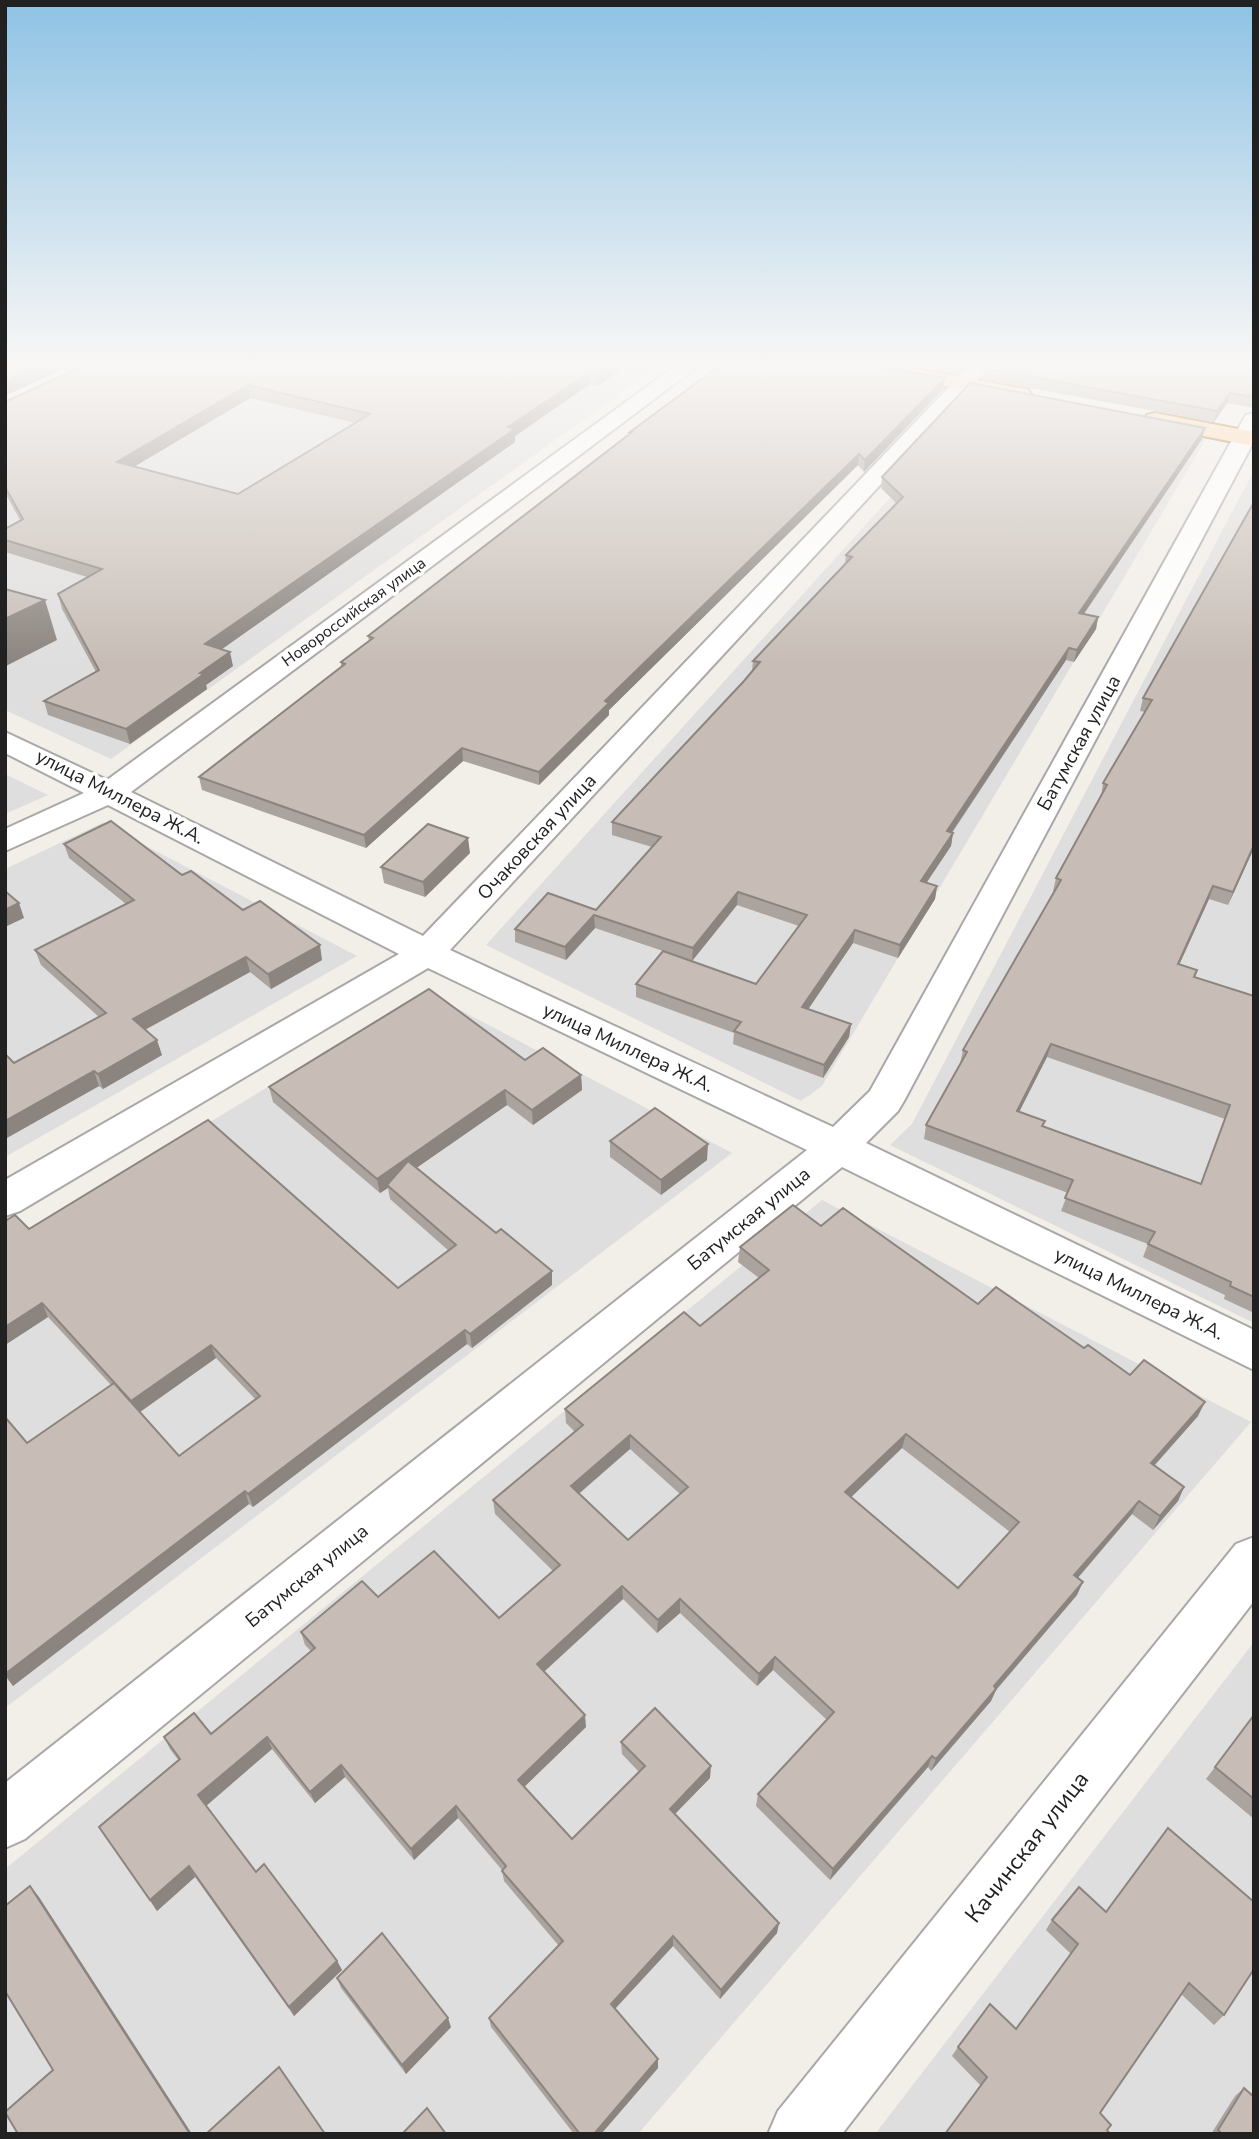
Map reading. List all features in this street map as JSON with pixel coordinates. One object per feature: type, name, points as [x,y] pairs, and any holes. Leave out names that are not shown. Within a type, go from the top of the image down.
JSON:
[{"type":"street","name":"Новороссийская улица","points":[[5,841],[111,792],[556,464]]},
{"type":"street","name":"Очаковская улица","points":[[5,1200],[427,953],[888,464]]},
{"type":"street","name":"Батумская улица","points":[[5,1819],[838,1147],[884,1101],[1234,464]]},
{"type":"street","name":"улица Миллера Ж.А.","points":[[5,741],[427,953],[838,1147],[1254,1351]]},
{"type":"street","name":"Качинская улица","points":[[801,2134],[1254,1561]]},
{"type":"shaded area","points":[[5,464],[522,464],[111,759],[5,710]]},
{"type":"shaded area","points":[[921,464],[1191,464],[822,1086],[801,1101],[486,945]]},
{"type":"shaded area","points":[[1254,470],[1254,1323],[890,1145],[912,1124]]},
{"type":"shaded area","points":[[5,774],[48,795],[5,814]]},
{"type":"shaded area","points":[[102,823],[357,956],[5,1157],[5,869]]},
{"type":"shaded area","points":[[426,992],[732,1153],[5,1708],[5,1245]]},
{"type":"shaded area","points":[[822,1200],[1251,1422],[638,2134],[5,2134],[5,1869]]},
{"type":"shaded area","points":[[1254,1642],[1254,2134],[875,2134]]},
{"type":"building","points":[[5,464],[124,464],[238,494],[288,464],[465,464],[205,644],[230,652],[200,673],[204,674],[126,729],[44,701],[99,670],[58,594],[102,569],[5,540],[5,529],[23,519],[5,487]]},
{"type":"building","points":[[591,464],[849,464],[605,701],[609,703],[539,772],[462,748],[364,835],[199,777],[345,664],[341,662],[373,638],[368,636]]},
{"type":"building","points":[[894,464],[1181,464],[1079,613],[1098,617],[1077,650],[1069,648],[947,831],[953,833],[921,881],[937,886],[900,945],[855,930],[802,1007],[851,1024],[824,1065],[734,1031],[741,1022],[636,984],[663,951],[756,984],[807,915],[738,892],[693,948],[594,915],[565,947],[515,929],[548,893],[596,910],[661,837],[612,822],[744,681],[760,662],[753,661],[852,557],[846,555],[903,497],[882,477]]},
{"type":"building","points":[[1254,502],[1254,845],[1233,892],[1213,886],[1178,964],[1197,970],[1194,977],[1254,996],[1254,1297],[1230,1286],[1231,1282],[1148,1244],[1155,1232],[1065,1198],[1073,1180],[926,1125],[967,1052],[963,1050],[1061,880],[1056,878],[1107,785],[1103,783],[1152,700],[1143,698]],"holes":[[[1051,1044],[1230,1105],[1201,1184],[1042,1126],[1045,1121],[1017,1111]]]},
{"type":"building","points":[[5,589],[45,600],[5,619]]},
{"type":"building","points":[[111,821],[182,875],[191,871],[243,910],[260,901],[320,945],[268,974],[246,957],[133,1019],[157,1040],[98,1074],[94,1071],[5,1121],[5,1054],[14,1063],[106,1013],[35,950],[134,900],[64,844]]},
{"type":"building","points":[[428,824],[468,838],[423,882],[381,867]]},
{"type":"building","points":[[5,891],[19,903],[5,910]]},
{"type":"building","points":[[429,989],[525,1060],[543,1048],[581,1075],[532,1110],[505,1090],[377,1179],[269,1087]]},
{"type":"building","points":[[655,1108],[708,1144],[661,1180],[610,1141]]},
{"type":"building","points":[[208,1120],[398,1288],[456,1245],[387,1185],[408,1161],[496,1233],[501,1229],[552,1271],[470,1334],[465,1330],[248,1494],[245,1491],[5,1674],[5,1417],[27,1443],[114,1383],[179,1456],[260,1396],[211,1345],[131,1401],[42,1303],[5,1327],[5,1221],[15,1215],[29,1229]]},
{"type":"building","points":[[793,1205],[821,1226],[843,1208],[978,1304],[996,1287],[1084,1348],[1088,1345],[1130,1375],[1144,1360],[1205,1402],[1151,1463],[1184,1487],[1160,1516],[1139,1501],[1074,1575],[1083,1582],[994,1686],[996,1689],[936,1759],[932,1756],[833,1869],[758,1794],[834,1712],[775,1657],[759,1674],[680,1599],[658,1620],[622,1586],[537,1664],[585,1715],[518,1780],[572,1839],[645,1766],[621,1742],[655,1708],[711,1766],[670,1809],[779,1923],[721,1990],[673,1936],[611,2004],[658,2059],[594,2134],[580,2134],[489,2018],[563,1941],[502,1871],[506,1866],[456,1806],[411,1849],[341,1765],[310,1792],[267,1737],[198,1795],[256,1872],[264,1864],[337,1961],[289,2007],[189,1866],[150,1900],[99,1827],[180,1759],[164,1737],[194,1713],[211,1734],[315,1648],[301,1632],[362,1581],[378,1597],[434,1551],[499,1618],[560,1565],[493,1500],[583,1425],[565,1409],[684,1312],[700,1326],[769,1270],[740,1247]],"holes":[[[906,1434],[1019,1522],[958,1588],[845,1492]],[[630,1435],[688,1487],[628,1540],[571,1486]]]},
{"type":"building","points":[[1254,1715],[1254,1799],[1215,1767]]},
{"type":"building","points":[[1168,1828],[1254,1902],[1254,1969],[1224,2015],[1189,1983],[1100,2113],[1111,2125],[1107,2130],[1110,2134],[945,2134],[987,2077],[958,2047],[990,2004],[1016,2029],[1078,1944],[1052,1920],[1079,1887],[1106,1912]]},
{"type":"building","points":[[30,1886],[190,2134],[18,2134],[5,2112],[53,2070],[5,1991],[5,1906]]},
{"type":"building","points":[[382,1933],[448,2018],[402,2065],[337,1978]]},
{"type":"building","points":[[279,2067],[325,2134],[206,2134]]},
{"type":"building","points":[[1244,2088],[1254,2097],[1254,2134],[1222,2134],[1218,2130]]},
{"type":"building","points":[[427,2108],[446,2134],[402,2134]]}]
